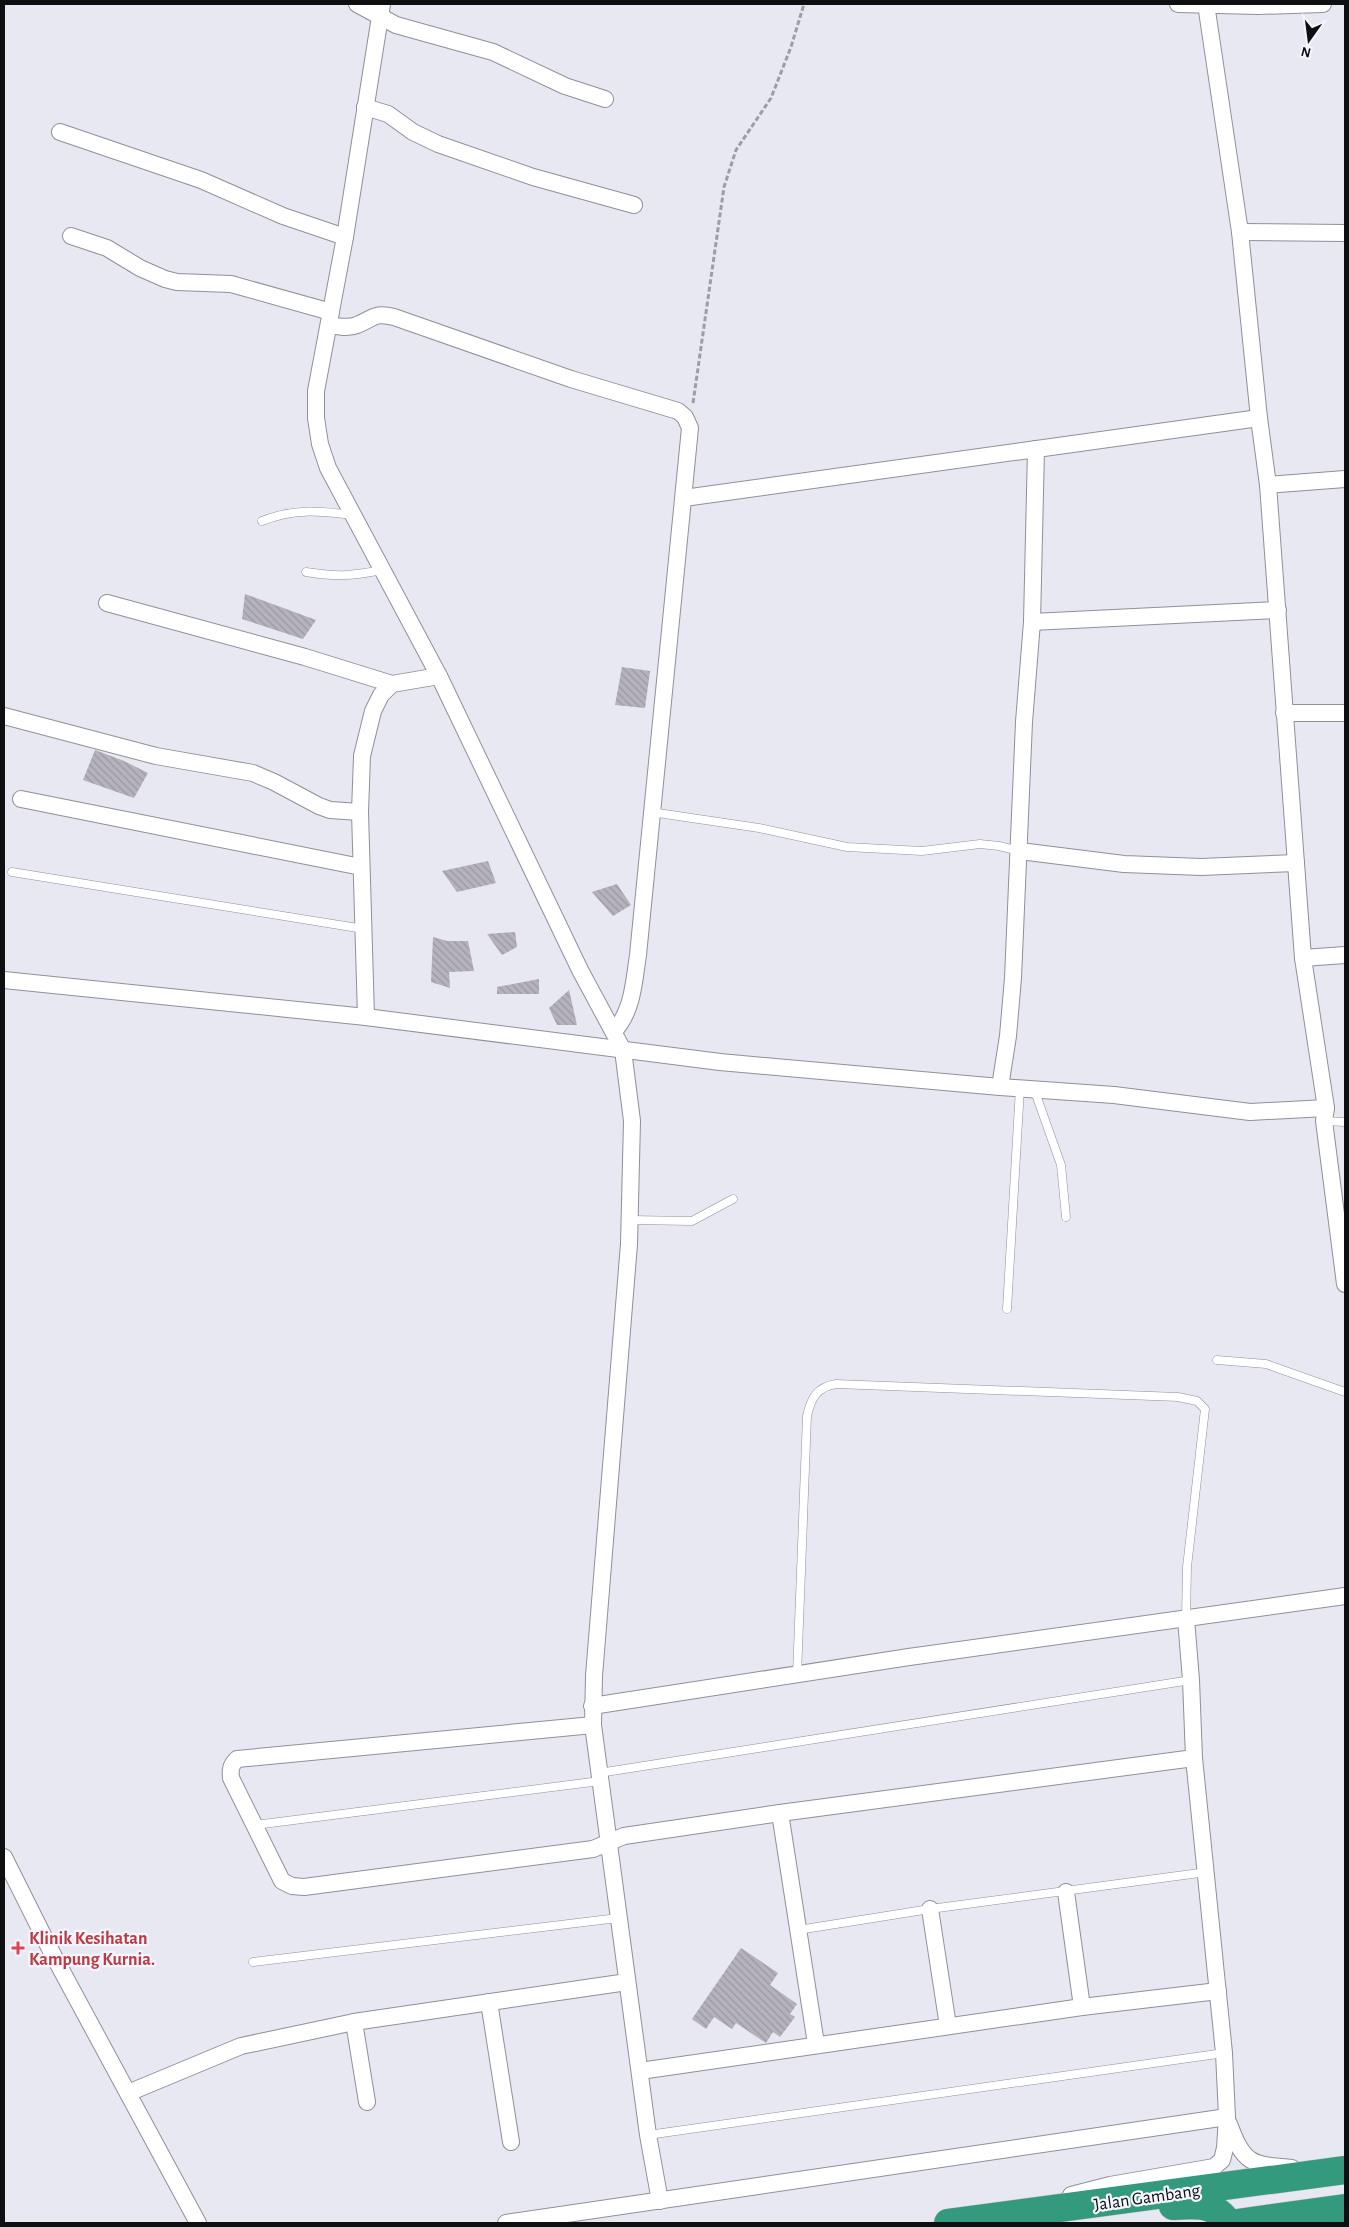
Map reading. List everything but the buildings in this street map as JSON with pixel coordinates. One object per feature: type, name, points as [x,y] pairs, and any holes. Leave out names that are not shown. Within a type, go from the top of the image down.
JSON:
[{"type":"highway","name":"Jalan Gambang","points":[[948,2223],[1340,2171]]},
{"type":"highway","points":[[982,2219],[1195,2205],[1207,2206],[1218,2212],[1228,2223]]},
{"type":"highway","points":[[1237,2223],[1345,2208]]},
{"type":"highway","points":[[1323,2223],[1345,2217]]},
{"type":"street","points":[[356,4],[380,10],[404,27],[493,52],[566,86],[605,100]]},
{"type":"street","points":[[1178,4],[1312,4]]},
{"type":"street","points":[[1207,4],[1240,232],[1258,418],[1268,485],[1303,958],[1325,1115],[1345,1284]]},
{"type":"street","points":[[380,10],[345,237],[316,391],[316,418],[320,444],[328,468],[439,676],[580,970],[623,1050],[632,1121],[630,1220],[592,1706],[599,1777],[618,1918],[648,2135],[660,2201]]},
{"type":"street","points":[[365,107],[388,114],[413,132],[438,144],[534,177],[634,205]]},
{"type":"street","points":[[60,132],[201,180],[283,216],[345,237]]},
{"type":"street","points":[[1240,232],[1345,233]]},
{"type":"street","points":[[71,236],[107,248],[140,268],[165,279],[177,282],[231,284],[330,319],[346,327],[356,326],[373,316],[382,314],[394,317],[571,379],[678,411],[685,417],[690,428],[684,498],[633,991],[621,1023],[614,1031]]},
{"type":"street","points":[[684,498],[1258,418]]},
{"type":"street","points":[[1000,1087],[1011,997],[1020,851],[1024,722],[1032,622],[1036,449]]},
{"type":"street","points":[[1268,485],[1345,478]]},
{"type":"street","points":[[107,603],[305,657],[392,684],[439,676]]},
{"type":"street","points":[[1032,622],[1278,610]]},
{"type":"street","points":[[366,1017],[360,812],[362,756],[373,710],[381,695],[392,684]]},
{"type":"street","points":[[1284,713],[1345,713]]},
{"type":"street","points":[[4,716],[156,756],[253,773],[324,808],[360,812]]},
{"type":"street","points":[[21,799],[362,866]]},
{"type":"street","points":[[1020,851],[1124,864],[1201,867],[1296,862]]},
{"type":"street","points":[[1303,958],[1345,955]]},
{"type":"street","points":[[4,980],[366,1017],[720,1062],[1000,1087],[1114,1095],[1250,1112],[1325,1115]]},
{"type":"street","points":[[592,1706],[1345,1596]]},
{"type":"street","points":[[982,2219],[1110,2185],[1214,2167],[1222,2160],[1227,2118],[1224,2053],[1194,1758],[1186,1619]]},
{"type":"street","points":[[593,1725],[237,1759],[232,1764],[230,1771],[231,1778],[282,1881],[292,1886],[304,1887],[593,1849],[624,1836],[780,1813],[1194,1758]]},
{"type":"street","points":[[780,1813],[816,2044]]},
{"type":"street","points":[[4,1857],[50,1951],[198,2223]]},
{"type":"street","points":[[1066,1892],[1082,2006]]},
{"type":"street","points":[[930,1909],[948,2026]]},
{"type":"street","points":[[128,2094],[241,2046],[354,2022],[627,1982]]},
{"type":"street","points":[[640,2070],[1082,2006],[1218,1991]]},
{"type":"street","points":[[489,2002],[511,2142]]},
{"type":"street","points":[[354,2022],[366,2102]]},
{"type":"street","points":[[1227,2118],[1238,2146],[1247,2158],[1259,2164],[1340,2171]]},
{"type":"street","points":[[506,2223],[1227,2118]]},
{"type":"lane","points":[[262,521],[279,514],[298,511],[353,515]]},
{"type":"lane","points":[[306,572],[334,577],[352,576],[382,570]]},
{"type":"lane","points":[[651,812],[759,828],[847,847],[922,851],[980,844],[1020,851]]},
{"type":"lane","points":[[12,872],[364,929]]},
{"type":"lane","points":[[1027,1089],[1061,1165],[1066,1216]]},
{"type":"lane","points":[[1007,1309],[1027,1089]]},
{"type":"lane","points":[[1325,1115],[1345,1122]]},
{"type":"lane","points":[[630,1220],[692,1221],[733,1199]]},
{"type":"lane","points":[[1217,1360],[1266,1364],[1345,1392]]},
{"type":"lane","points":[[797,1675],[807,1416],[815,1393],[825,1386],[836,1384],[1178,1397],[1197,1401],[1205,1409],[1187,1567],[1186,1619]]},
{"type":"lane","points":[[254,1825],[599,1777],[1191,1680]]},
{"type":"lane","points":[[798,1930],[930,1909],[1207,1872]]},
{"type":"lane","points":[[253,1962],[618,1918]]},
{"type":"lane","points":[[648,2135],[1224,2053]]},
{"type":"path","points":[[690,428],[724,187],[736,150],[771,98],[804,4]]},
{"type":"place","name":"Klinik Kesihatan Kampung Kurnia.","points":[[18,1948]]}]
